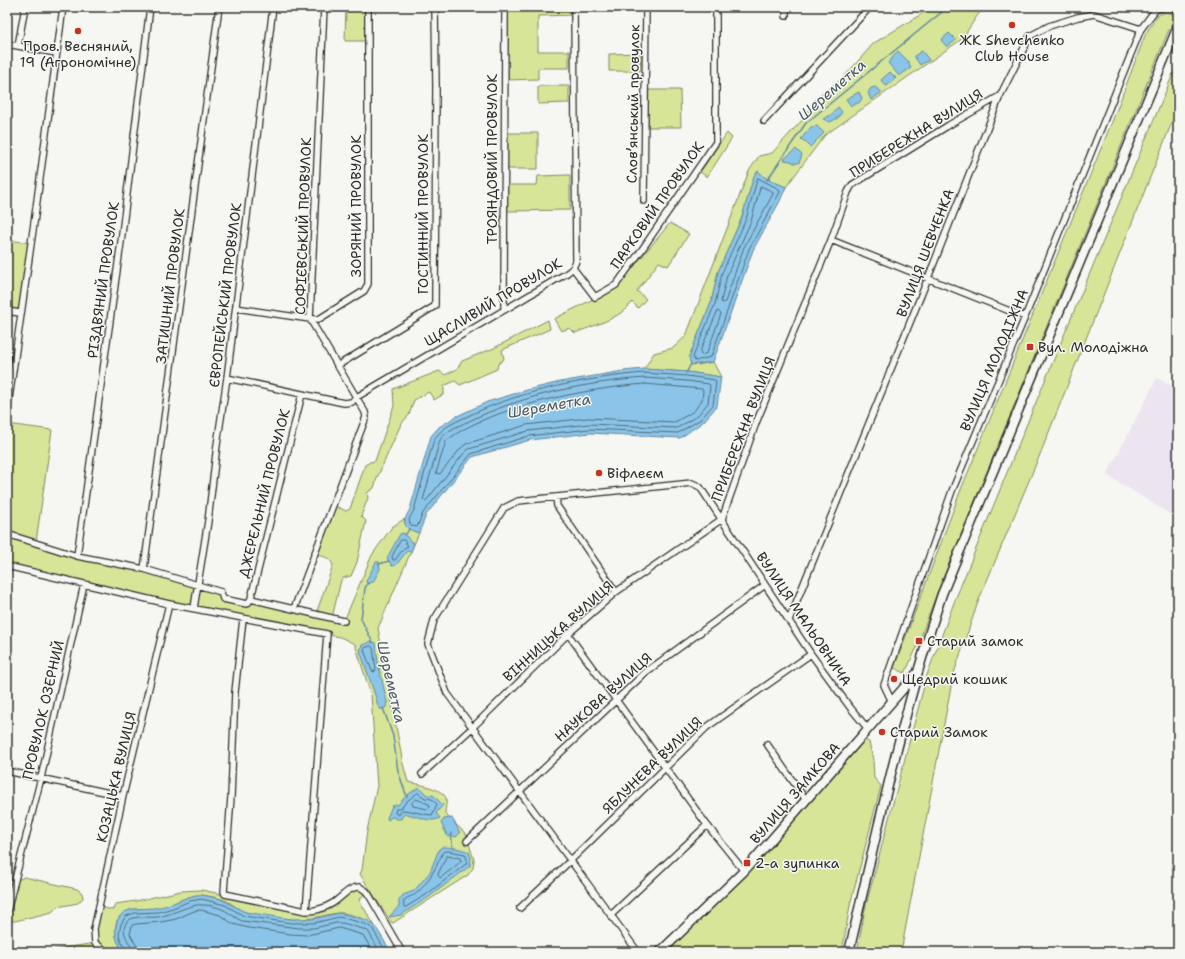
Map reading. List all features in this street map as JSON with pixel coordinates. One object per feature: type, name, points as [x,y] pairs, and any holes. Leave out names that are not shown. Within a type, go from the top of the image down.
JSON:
[{"type":"main road","points":[[849,952],[887,788],[917,672],[942,594],[1178,26]]},
{"type":"main road","name":"ВУЛИЦЯ ЗАМКОВА","points":[[660,952],[744,871],[917,672]]},
{"type":"street","points":[[18,46],[25,7]]},
{"type":"street","points":[[7,412],[63,7]]},
{"type":"street","name":"РІЗДВЯНИЙ ПРОВУЛОК","points":[[78,556],[121,242],[150,7]]},
{"type":"street","name":"ЗАТИШНИЙ ПРОВУЛОК","points":[[144,569],[219,7]]},
{"type":"street","name":"ЄВРОПЕЙСЬКИЙ ПРОВУЛОК","points":[[194,608],[208,521],[227,378],[273,7]]},
{"type":"street","name":"СОФІЄВСЬКИЙ ПРОВУЛОК","points":[[294,609],[365,421],[365,412],[355,398],[310,320],[324,7]]},
{"type":"street","name":"ЗОРЯНИЙ ПРОВУЛОК","points":[[310,320],[318,319],[364,291],[368,284],[368,7]]},
{"type":"street","name":"ГОСТИННИЙ ПРОВУЛОК","points":[[337,366],[435,306],[435,7]]},
{"type":"street","name":"ТРОЯНДОВИЙ ПРОВУЛОК","points":[[504,310],[505,7]]},
{"type":"street","name":"ЩАСЛИВИЙ ПРОВУЛОК","points":[[227,378],[344,403],[352,402],[355,398],[567,273],[573,268],[576,261],[574,7]]},
{"type":"street","name":"Словʼянський провулок","points":[[644,201],[646,7]]},
{"type":"street","name":"ПАРКОВИЙ ПРОВУЛОК","points":[[573,268],[595,297],[616,285],[716,142],[716,7]]},
{"type":"street","points":[[786,7],[786,16]]},
{"type":"street","points":[[764,121],[870,7]]},
{"type":"street","points":[[1141,29],[1156,9],[1164,7]]},
{"type":"street","points":[[1170,7],[1178,10]]},
{"type":"street","name":"ВУЛИЦЯ ШЕВЧЕНКА","points":[[789,620],[1000,96],[1030,36],[1049,26],[1078,17],[1094,14],[1141,29]]},
{"type":"street","name":"ВУЛИЦЯ МОЛОДІЖНА","points":[[893,701],[884,685],[952,491],[1025,317],[1141,29]]},
{"type":"street","points":[[7,44],[56,53]]},
{"type":"street","name":"ПРИБЕРЕЖНА ВУЛИЦЯ","points":[[722,520],[756,423],[852,185],[949,124],[1000,96]]},
{"type":"street","points":[[831,240],[1025,317]]},
{"type":"street","points":[[236,308],[310,320]]},
{"type":"street","points":[[7,311],[20,313]]},
{"type":"street","name":"ДЖЕРЕЛЬНИЙ ПРОВУЛОК","points":[[251,598],[302,394]]},
{"type":"street","name":"ПРИБЕРЕЖНА ВУЛИЦЯ","points":[[638,952],[447,693],[428,644],[434,620],[504,508],[518,501],[692,483],[700,486],[722,520]]},
{"type":"street","points":[[556,497],[557,506],[616,592]]},
{"type":"street","name":"ВУЛИЦЯ МАЛЬОВНИЧА","points":[[722,520],[766,584],[811,654],[849,706],[868,729]]},
{"type":"street","name":"ВІННИЦЬКА ВУЛИЦЯ","points":[[422,774],[568,634],[616,592],[722,520]]},
{"type":"street","points":[[7,534],[78,556],[144,569],[221,592],[223,598],[247,604],[251,599],[344,621]]},
{"type":"street","points":[[7,566],[169,604],[327,634],[306,911]]},
{"type":"street","name":"ПРОВУЛОК ОЗЕРНИЙ","points":[[7,912],[40,778],[84,584]]},
{"type":"street","name":"НАУКОВА ВУЛИЦЯ","points":[[467,841],[646,672],[766,584]]},
{"type":"street","name":"КОЗАЦЬКА ВУЛИЦЯ","points":[[107,952],[95,943],[94,929],[123,796],[169,604]]},
{"type":"street","points":[[243,618],[235,692],[232,797],[223,891],[225,894],[306,911],[315,910],[326,906],[337,900],[351,889],[360,887],[369,895],[402,952]]},
{"type":"street","points":[[568,634],[707,825],[744,871]]},
{"type":"street","name":"ЯБЛУНЕВА ВУЛИЦЯ","points":[[520,908],[706,728],[811,654]]},
{"type":"street","points":[[767,744],[806,800]]},
{"type":"street","points":[[7,771],[123,796]]},
{"type":"street","points":[[611,915],[707,825]]},
{"type":"shaded area","points":[[1157,378],[1178,390],[1178,519],[1107,475]]},
{"type":"green space","points":[[346,7],[368,7],[368,41],[345,41]]},
{"type":"green space","points":[[505,7],[574,7],[574,15],[538,16],[538,51],[569,51],[569,68],[538,68],[538,79],[506,80]]},
{"type":"green space","points":[[928,7],[985,7],[977,16],[962,39],[825,135],[786,187],[767,179],[758,172],[754,176],[742,217],[718,272],[711,303],[689,357],[697,365],[713,362],[721,377],[688,372],[644,369],[654,353],[673,348],[686,336],[749,171],[759,156],[772,153],[804,118],[816,99],[843,78],[874,43],[920,15]]},
{"type":"green space","points":[[1166,12],[1175,15],[937,593],[917,647],[905,673],[894,668],[960,492],[1114,117],[1146,33],[1158,15]]},
{"type":"green space","points":[[641,53],[640,71],[609,71],[609,54]]},
{"type":"green space","points":[[1178,62],[1178,107],[1041,452],[978,602],[953,676],[901,952],[857,952],[865,909],[927,675],[955,600],[1024,431]]},
{"type":"green space","points":[[538,86],[569,86],[569,103],[538,104]]},
{"type":"green space","points":[[648,90],[680,90],[681,127],[648,127]]},
{"type":"green space","points":[[506,133],[538,133],[538,169],[506,169]]},
{"type":"green space","points":[[727,133],[732,138],[707,177],[700,172]]},
{"type":"green space","points":[[570,175],[570,210],[507,211],[506,185],[537,185],[538,176]]},
{"type":"green space","points":[[670,223],[689,234],[668,266],[659,262],[637,291],[646,299],[638,308],[632,302],[621,313],[598,324],[575,333],[570,328],[561,331],[554,319],[601,295],[621,282]]},
{"type":"green space","points":[[7,240],[31,243],[20,313],[7,311]]},
{"type":"green space","points":[[548,320],[550,329],[502,350],[504,359],[498,364],[497,369],[460,385],[455,381],[444,386],[444,394],[434,400],[429,392],[414,400],[409,415],[401,424],[374,488],[367,493],[368,498],[361,516],[366,521],[357,562],[351,576],[341,580],[332,618],[344,621],[372,555],[392,527],[404,519],[409,528],[419,533],[378,628],[403,764],[408,782],[435,789],[444,795],[446,798],[445,814],[466,834],[474,860],[473,868],[468,875],[393,923],[360,874],[362,870],[367,831],[377,786],[371,695],[355,644],[340,637],[243,619],[7,566],[7,424],[52,430],[36,542],[77,556],[144,569],[221,592],[223,599],[247,604],[251,599],[316,614],[333,565],[332,562],[323,556],[314,554],[333,505],[346,511],[350,509],[365,465],[375,461],[394,406],[393,389],[439,371],[445,375],[457,369],[462,361],[494,348]]},
{"type":"green space","points":[[861,738],[869,742],[873,759],[874,778],[881,786],[850,905],[842,952],[660,952],[744,871]]},
{"type":"green space","points":[[24,877],[77,889],[82,893],[83,898],[78,903],[57,907],[52,912],[15,921],[7,921],[7,897],[11,897],[18,880]]},
{"type":"green space","points":[[354,887],[366,892],[359,900],[375,926],[358,917],[342,913],[310,919],[260,916],[241,910],[229,902],[221,899],[204,895],[196,895],[163,907],[153,909],[135,909],[124,913],[116,923],[115,928],[117,941],[124,952],[51,952],[52,950],[95,943],[99,907],[113,910],[115,904],[181,891],[201,890],[306,911],[320,909]]},
{"type":"water","points":[[949,33],[956,40],[947,47],[941,40]]},
{"type":"water","points":[[898,51],[908,61],[911,68],[899,76],[888,63]]},
{"type":"water","points":[[922,51],[929,60],[920,65],[914,56]]},
{"type":"water","points":[[890,72],[896,78],[887,86],[881,80]]},
{"type":"water","points":[[875,87],[882,92],[871,100],[868,93],[871,88]]},
{"type":"water","points":[[859,92],[862,98],[860,102],[851,106],[846,99]]},
{"type":"water","points":[[838,107],[842,112],[838,118],[830,122],[823,119],[831,115]]},
{"type":"water","points":[[817,126],[824,133],[810,147],[801,139],[811,127]]},
{"type":"water","points":[[796,149],[802,155],[799,163],[784,160],[784,159]]},
{"type":"water","points":[[758,171],[767,179],[786,187],[753,250],[713,362],[691,365],[689,357],[711,303],[718,272],[742,217],[754,176]]},
{"type":"water","points":[[644,369],[688,372],[721,377],[717,406],[703,422],[680,438],[590,433],[530,440],[472,457],[426,515],[419,533],[409,529],[405,524],[431,436],[439,427],[455,417],[487,402],[527,390],[560,382],[623,371]]},
{"type":"water","points":[[404,533],[410,541],[414,543],[411,552],[407,551],[396,565],[392,566],[387,558],[400,534]]},
{"type":"water","points":[[376,562],[379,562],[380,569],[373,582],[367,584],[366,581]]},
{"type":"water","points":[[372,641],[376,643],[378,663],[387,702],[384,709],[380,709],[378,706],[360,651],[362,645]]},
{"type":"water","points":[[419,787],[427,795],[433,795],[443,805],[436,813],[440,818],[436,820],[428,820],[404,814],[401,819],[395,819],[392,817],[388,820],[387,818],[392,806],[399,804],[406,796]]},
{"type":"water","points":[[452,818],[460,833],[456,837],[450,835],[449,838],[441,823],[444,819]]},
{"type":"water","points":[[442,847],[456,848],[469,852],[471,858],[470,866],[429,897],[401,915],[389,917],[399,906],[399,900],[403,895],[414,891],[430,872],[439,849]]},
{"type":"water","points":[[196,895],[221,899],[245,912],[291,919],[313,919],[339,913],[367,920],[375,926],[391,952],[124,952],[116,937],[116,926],[118,919],[122,914],[133,909],[164,906]]},
{"type":"waterway","name":"Шереметка","points":[[767,180],[806,123],[948,7]]},
{"type":"waterway","name":"Шереметка","points":[[686,373],[691,364]]},
{"type":"waterway","name":"Шереметка","points":[[405,536],[409,529]]},
{"type":"waterway","name":"Шереметка","points":[[379,564],[389,561]]},
{"type":"waterway","name":"Шереметка","points":[[368,583],[365,588],[361,619],[373,643]]},
{"type":"waterway","name":"Шереметка","points":[[383,708],[393,736],[398,771],[407,797]]},
{"type":"waterway","name":"Шереметка","points":[[451,833],[453,849]]},
{"type":"place","name":"ЖК Shevchenko Club House","points":[[1012,25]]},
{"type":"place","name":"Пров. Весняний, 19 (Агрономічне)","points":[[78,31]]},
{"type":"place","name":"Вул. Молодіжна","points":[[1030,347]]},
{"type":"place","name":"Віфлеєм","points":[[599,473]]},
{"type":"place","name":"Старий замок","points":[[919,641]]},
{"type":"place","name":"Щедрий кошик","points":[[894,679]]},
{"type":"place","name":"Старий Замок","points":[[882,732]]},
{"type":"place","name":"2-а зупинка","points":[[747,863]]}]
